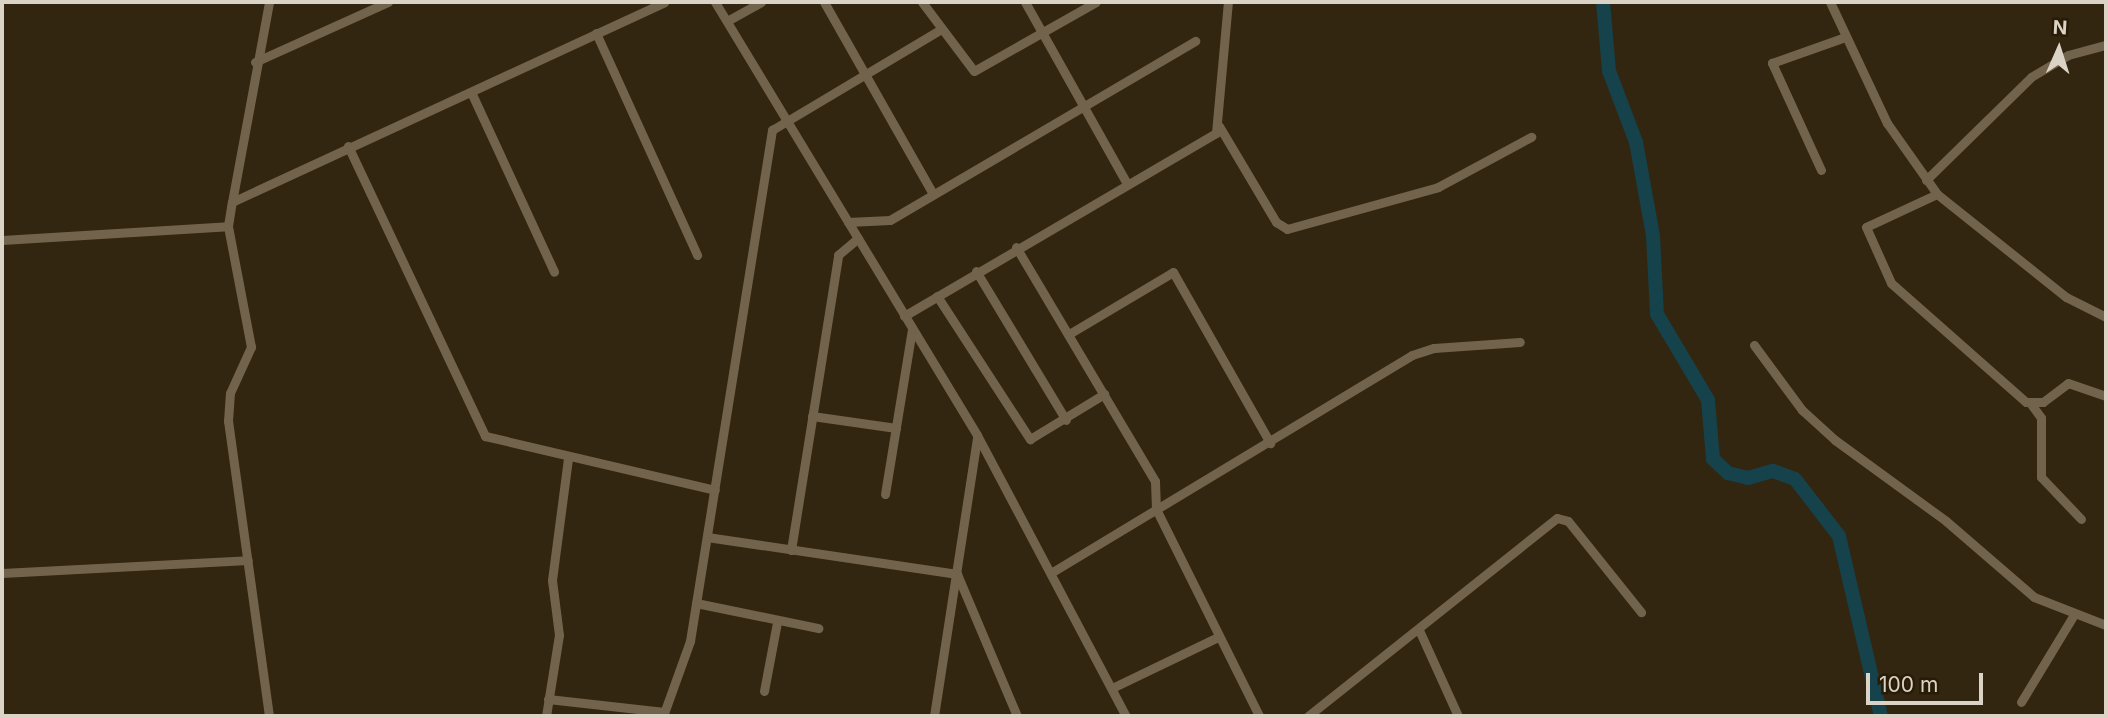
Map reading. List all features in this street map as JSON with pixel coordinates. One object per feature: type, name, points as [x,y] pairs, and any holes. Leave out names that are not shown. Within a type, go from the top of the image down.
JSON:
[{"type":"street","points":[[269,2],[256,62],[229,226],[251,347],[230,393],[228,421],[269,716]]},
{"type":"street","points":[[256,62],[388,2]]},
{"type":"street","points":[[232,202],[664,2]]},
{"type":"street","points":[[715,2],[977,435],[1054,571],[1126,716]]},
{"type":"street","points":[[727,21],[761,2]]},
{"type":"street","points":[[824,2],[933,194]]},
{"type":"street","points":[[922,2],[939,31],[974,71],[1096,2]]},
{"type":"street","points":[[1025,2],[1127,184]]},
{"type":"street","points":[[904,317],[1016,247],[1213,136],[1219,126],[1228,2]]},
{"type":"street","points":[[1830,2],[1887,123],[1937,194],[2066,297],[2106,317]]},
{"type":"street","points":[[548,699],[664,714],[681,677],[696,603],[771,136],[786,120],[939,31]]},
{"type":"street","points":[[596,33],[697,255]]},
{"type":"street","points":[[1821,170],[1772,64],[1845,37]]},
{"type":"street","points":[[848,222],[882,222],[1195,41]]},
{"type":"street","points":[[1926,180],[2032,77],[2068,55],[2106,45]]},
{"type":"street","points":[[471,92],[554,272]]},
{"type":"street","points":[[1219,126],[1276,222],[1287,229],[1438,187],[1531,137]]},
{"type":"street","points":[[348,146],[485,436],[568,458],[715,490]]},
{"type":"street","points":[[1937,194],[1877,220],[1866,228],[1868,240],[1891,283],[1918,312],[2031,404],[2040,418],[2041,477],[2081,519]]},
{"type":"street","points":[[2,240],[229,226]]},
{"type":"street","points":[[790,550],[838,255],[858,238]]},
{"type":"street","points":[[1016,247],[1159,489],[1156,509],[1216,638],[1259,716]]},
{"type":"street","points":[[976,271],[1066,420]]},
{"type":"street","points":[[1069,334],[1173,272],[1270,443]]},
{"type":"street","points":[[937,296],[1023,433],[1030,439],[1066,420],[1104,394]]},
{"type":"street","points":[[885,495],[912,330]]},
{"type":"street","points":[[1054,571],[1424,350],[1520,342]]},
{"type":"street","points":[[1754,345],[1802,410],[1835,440],[1946,521],[2034,597],[2073,616],[2106,625]]},
{"type":"street","points":[[2031,404],[2068,383],[2106,396]]},
{"type":"street","points":[[812,416],[896,428]]},
{"type":"street","points":[[934,716],[977,435]]},
{"type":"street","points":[[546,716],[560,613],[552,580],[568,458]]},
{"type":"street","points":[[1308,716],[1560,517],[1641,612]]},
{"type":"street","points":[[707,537],[957,574]]},
{"type":"street","points":[[2,573],[248,560]]},
{"type":"street","points":[[957,574],[1017,716]]},
{"type":"street","points":[[696,603],[777,622],[818,628]]},
{"type":"street","points":[[2021,702],[2073,616]]},
{"type":"street","points":[[764,691],[777,622]]},
{"type":"street","points":[[1419,630],[1458,716]]},
{"type":"street","points":[[1112,688],[1216,638]]},
{"type":"waterway","points":[[1603,2],[1609,71],[1636,142],[1653,236],[1657,314],[1708,400],[1713,459],[1728,473],[1748,478],[1773,471],[1795,479],[1839,536],[1881,716]]}]
